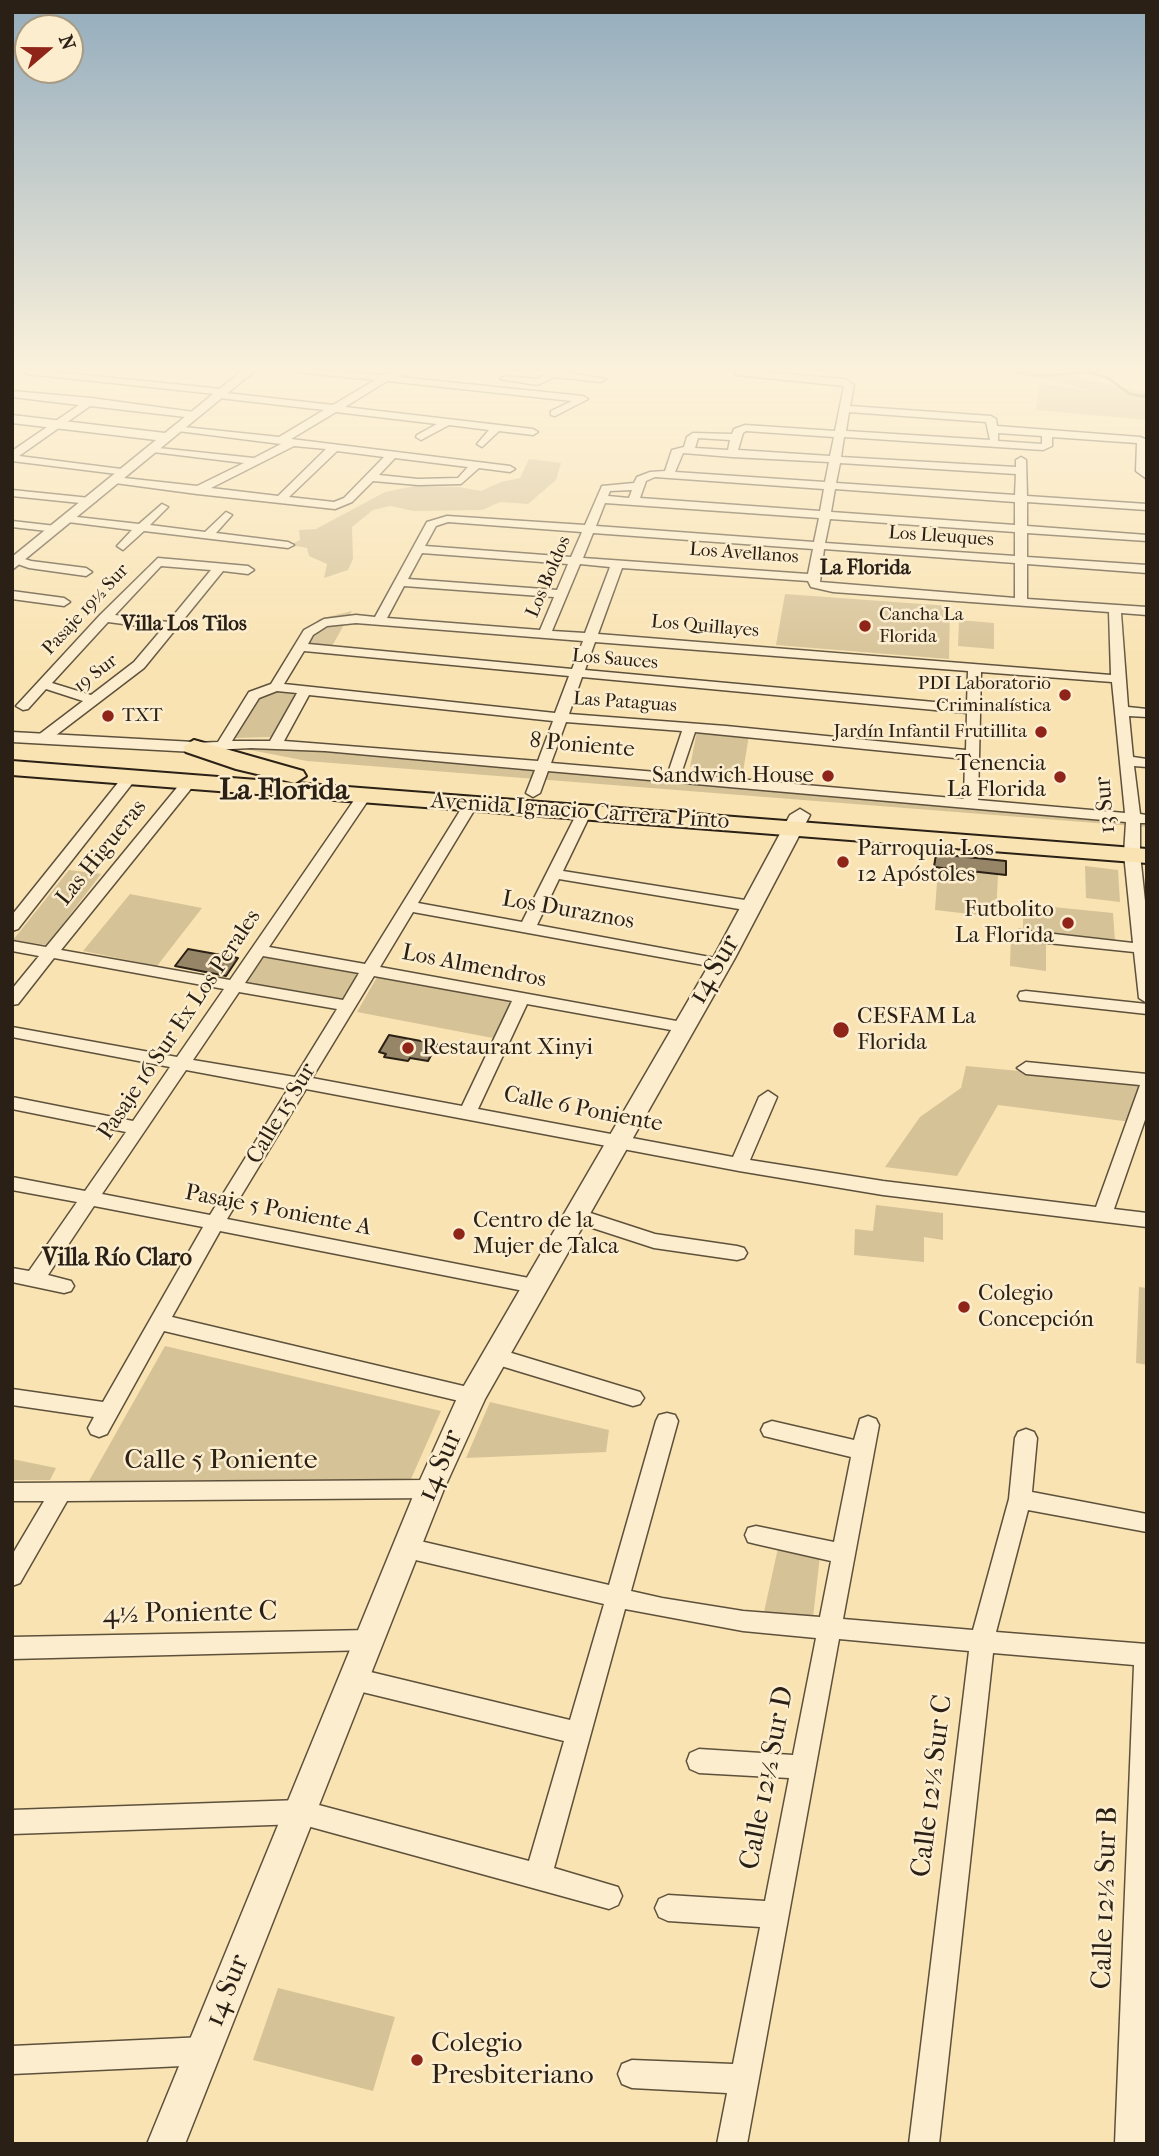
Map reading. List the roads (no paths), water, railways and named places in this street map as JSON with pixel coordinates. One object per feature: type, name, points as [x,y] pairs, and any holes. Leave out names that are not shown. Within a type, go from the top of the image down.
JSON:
[{"type":"main road","points":[[194,747],[244,764],[297,776]]},
{"type":"main road","name":"Avenida Ignacio Carrera Pinto","points":[[12,756],[533,793],[798,821]]},
{"type":"main road","name":"Avenida Ignacio Carrera Pinto","points":[[12,768],[584,813],[1140,838]]},
{"type":"street","points":[[84,470],[197,491],[340,506],[378,470]]},
{"type":"street","points":[[14,561],[128,470]]},
{"type":"street","points":[[197,491],[239,470]]},
{"type":"street","points":[[279,500],[311,470]]},
{"type":"street","points":[[371,477],[418,482],[461,481],[472,470]]},
{"type":"street","points":[[669,475],[672,470]]},
{"type":"street","points":[[813,579],[833,470]]},
{"type":"street","points":[[997,470],[1020,471],[1021,601]]},
{"type":"street","points":[[633,501],[637,486],[648,475],[669,475],[1147,507]]},
{"type":"street","points":[[637,486],[609,486],[602,499],[1147,538]]},
{"type":"street","points":[[12,493],[90,501]]},
{"type":"street","name":"Los Boldos","points":[[545,634],[602,499]]},
{"type":"street","points":[[123,546],[162,507]]},
{"type":"street","points":[[208,535],[226,515]]},
{"type":"street","points":[[68,519],[288,545]]},
{"type":"street","name":"Los Lleuques","points":[[418,549],[431,524],[439,520],[590,528],[1147,569]]},
{"type":"street","points":[[12,524],[56,529]]},
{"type":"street","points":[[380,620],[418,549]]},
{"type":"street","name":"Los Avellanos","points":[[418,549],[813,579],[815,584],[833,587],[1147,611]]},
{"type":"street","points":[[14,561],[86,572]]},
{"type":"street","name":"Pasaje 19½ Sur","points":[[23,706],[158,562],[220,567]]},
{"type":"street","points":[[533,793],[617,564]]},
{"type":"street","points":[[220,567],[248,570]]},
{"type":"street","name":"19 Sur","points":[[42,739],[139,665],[220,567]]},
{"type":"street","points":[[400,582],[562,594]]},
{"type":"street","points":[[12,595],[64,602]]},
{"type":"street","name":"13 Sur","points":[[1115,608],[1118,679],[1127,761],[1140,838],[1147,998]]},
{"type":"street","points":[[104,618],[173,626]]},
{"type":"street","name":"Los Quillayes","points":[[299,647],[308,633],[324,623],[348,619],[380,620],[1118,679]]},
{"type":"street","points":[[223,745],[254,695],[276,687],[299,647]]},
{"type":"street","name":"Los Sauces","points":[[299,647],[577,676],[973,710]]},
{"type":"street","points":[[971,805],[975,667]]},
{"type":"street","name":"Pasaje 19½ Sur","points":[[42,684],[94,700]]},
{"type":"street","name":"Las Pataguas","points":[[276,687],[561,718],[690,727],[972,755]]},
{"type":"street","points":[[275,745],[306,690]]},
{"type":"street","points":[[1122,711],[1147,713]]},
{"type":"street","points":[[673,778],[690,727]]},
{"type":"street","name":"8 Poniente","points":[[12,737],[194,747],[275,745],[544,766],[971,805],[1140,838]]},
{"type":"street","points":[[1127,761],[1147,762]]},
{"type":"street","points":[[12,926],[130,777]]},
{"type":"street","name":"Las Higueras","points":[[12,1000],[189,782]]},
{"type":"street","name":"Pasaje 16 Sur Ex Los Perales","points":[[34,1280],[364,796]]},
{"type":"street","name":"Calle 15 Sur","points":[[12,1397],[104,1420],[215,1223],[471,804]]},
{"type":"street","points":[[528,927],[584,813]]},
{"type":"street","name":"14 Sur","points":[[166,2144],[430,1489],[472,1396],[720,963],[798,821]]},
{"type":"street","points":[[555,874],[751,906]]},
{"type":"street","name":"Los Duraznos","points":[[408,906],[720,963]]},
{"type":"street","points":[[1019,935],[1144,948]]},
{"type":"street","points":[[12,946],[348,1006]]},
{"type":"street","name":"Los Almendros","points":[[259,950],[681,1027]]},
{"type":"street","points":[[1026,996],[1147,1009]]},
{"type":"street","points":[[468,1112],[521,999]]},
{"type":"street","name":"Calle 6 Poniente","points":[[12,1032],[180,1064],[301,1084],[319,1084],[739,1165],[883,1188],[1147,1220]]},
{"type":"street","points":[[1026,1068],[1147,1080]]},
{"type":"street","points":[[1103,1214],[1147,1088]]},
{"type":"street","points":[[739,1165],[768,1097]]},
{"type":"street","points":[[12,1103],[138,1128]]},
{"type":"street","name":"Pasaje 5 Poniente A","points":[[12,1183],[534,1286]]},
{"type":"street","points":[[575,1215],[654,1241],[737,1253]]},
{"type":"street","points":[[12,1275],[65,1286]]},
{"type":"street","points":[[159,1322],[472,1396]]},
{"type":"street","points":[[495,1356],[633,1398]]},
{"type":"street","points":[[538,1877],[620,1598],[667,1421]]},
{"type":"street","name":"Calle 12½ Sur D","points":[[732,2144],[868,1425]]},
{"type":"street","points":[[772,1430],[863,1451]]},
{"type":"street","name":"Calle 12½ Sur C","points":[[924,2144],[982,1642],[1020,1499],[1026,1438]]},
{"type":"street","name":"Calle 5 Poniente","points":[[12,1492],[430,1489]]},
{"type":"street","points":[[12,1576],[61,1492]]},
{"type":"street","points":[[1020,1499],[1147,1523]]},
{"type":"street","points":[[756,1535],[843,1554]]},
{"type":"street","points":[[407,1548],[705,1615],[828,1630],[1146,1655]]},
{"type":"street","name":"4½ Poniente C","points":[[12,1648],[370,1640]]},
{"type":"street","name":"Calle 12½ Sur B","points":[[1130,2144],[1146,1655]]},
{"type":"street","points":[[354,1679],[579,1734]]},
{"type":"street","points":[[699,1761],[802,1767]]},
{"type":"street","points":[[12,1822],[300,1812],[609,1896]]},
{"type":"street","points":[[668,1908],[774,1915]]},
{"type":"street","points":[[12,2060],[204,2051]]},
{"type":"street","points":[[632,2074],[743,2079]]},
{"type":"place","name":"Cancha La Florida","points":[[865,626]]},
{"type":"place","name":"PDI Laboratorio Criminalística","points":[[1065,695]]},
{"type":"place","name":"TXT","points":[[108,716]]},
{"type":"place","name":"Jardín Infantil Frutillita","points":[[1041,732]]},
{"type":"place","name":"Sandwich House","points":[[828,776]]},
{"type":"place","name":"Tenencia La Florida","points":[[1060,777]]},
{"type":"place","name":"Parroquia Los 12 Apóstoles","points":[[843,862]]},
{"type":"place","name":"Futbolito La Florida","points":[[1068,923]]},
{"type":"place","name":"CESFAM La Florida","points":[[841,1030]]},
{"type":"place","name":"Restaurant Xinyi","points":[[408,1048]]},
{"type":"place","name":"Centro de la Mujer de Talca","points":[[459,1234]]},
{"type":"place","name":"Colegio Concepción","points":[[964,1307]]},
{"type":"place","name":"Colegio Presbiteriano","points":[[417,2060]]},
{"type":"district","name":"La Florida","points":[[865,569]]},
{"type":"district","name":"Villa Los Tilos","points":[[184,625]]},
{"type":"district","name":"La Florida","points":[[284,792]]},
{"type":"district","name":"Villa Río Claro","points":[[117,1259]]}]
